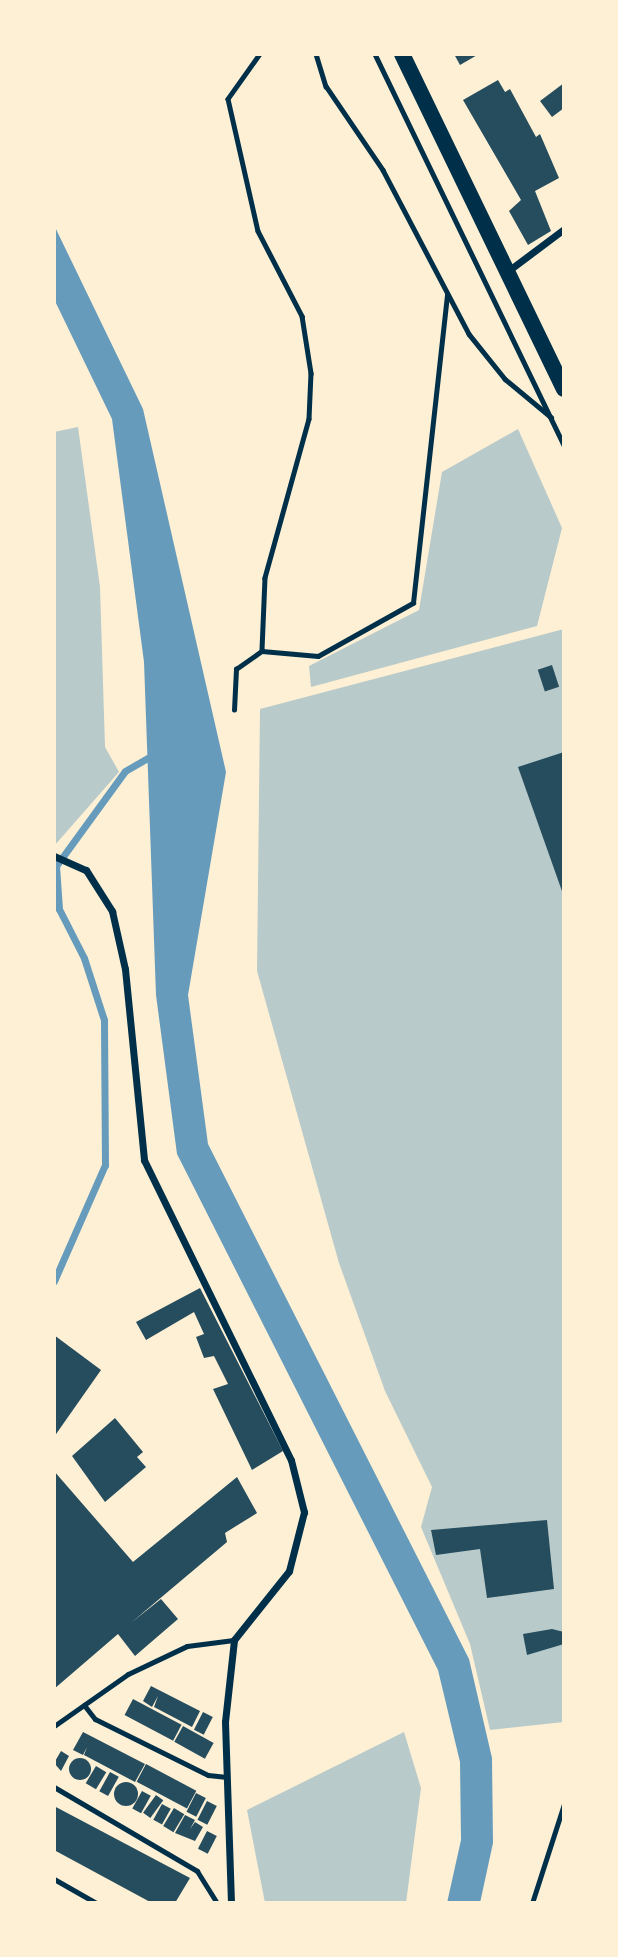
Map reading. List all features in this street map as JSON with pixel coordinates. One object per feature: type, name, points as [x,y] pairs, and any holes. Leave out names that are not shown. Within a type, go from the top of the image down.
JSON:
[{"type":"main road","points":[[402,54],[564,389]]},
{"type":"street","points":[[508,271],[564,229]]},
{"type":"street","points":[[54,856],[73,863],[99,883],[112,911],[125,969],[144,1160],[291,1460],[304,1512],[289,1572],[234,1640],[227,1777],[231,1903]]},
{"type":"lane","points":[[54,1727],[128,1674],[187,1646],[234,1640]]},
{"type":"lane","points":[[84,1705],[95,1718],[208,1775],[227,1777]]},
{"type":"lane","points":[[54,1787],[197,1871],[217,1903]]},
{"type":"lane","points":[[532,1903],[564,1804]]},
{"type":"lane","points":[[54,1879],[96,1903]]},
{"type":"path","points":[[260,54],[229,99],[258,231],[302,316],[311,373],[309,419],[265,578],[262,651]]},
{"type":"path","points":[[316,54],[326,86],[383,170],[447,295],[505,379],[551,418]]},
{"type":"path","points":[[375,54],[564,445]]},
{"type":"path","points":[[234,710],[236,669],[262,651],[318,656],[413,603],[447,295]]},
{"type":"shaded area","points":[[78,427],[100,587],[105,747],[119,772],[54,846],[54,432]]},
{"type":"shaded area","points":[[518,429],[562,528],[537,626],[311,687],[309,666],[419,610],[442,472]]},
{"type":"shaded area","points":[[564,629],[564,1722],[490,1730],[470,1644],[421,1527],[432,1487],[385,1391],[339,1263],[257,971],[260,709]]},
{"type":"shaded area","points":[[404,1732],[421,1788],[406,1903],[265,1903],[247,1810]]},
{"type":"water","points":[[54,225],[143,409],[226,772],[188,995],[208,1144],[469,1659],[492,1758],[493,1843],[480,1903],[447,1903],[461,1840],[460,1762],[438,1670],[177,1154],[156,995],[144,662],[112,419],[54,299]]},
{"type":"building","points":[[454,54],[479,54],[460,65]]},
{"type":"building","points":[[498,80],[505,92],[510,89],[536,137],[540,134],[559,178],[535,191],[551,231],[528,245],[509,211],[521,200],[463,100]]},
{"type":"building","points":[[564,83],[564,108],[552,117],[540,101]]},
{"type":"building","points":[[552,665],[559,687],[545,692],[538,670]]},
{"type":"building","points":[[564,752],[564,894],[563,894],[518,767]]},
{"type":"building","points":[[200,1288],[283,1451],[252,1470],[213,1389],[228,1384],[214,1356],[204,1358],[196,1337],[204,1334],[194,1312],[146,1340],[136,1322]]},
{"type":"building","points":[[54,1335],[101,1370],[54,1437]]},
{"type":"building","points":[[115,1418],[143,1452],[137,1457],[146,1467],[105,1502],[72,1456]]},
{"type":"building","points":[[54,1471],[133,1562],[237,1477],[257,1513],[225,1533],[227,1542],[132,1622],[161,1599],[178,1619],[135,1656],[118,1634],[54,1689]]},
{"type":"building","points":[[547,1520],[554,1589],[487,1598],[480,1549],[436,1555],[431,1530]]},
{"type":"building","points":[[552,1629],[564,1632],[564,1644],[527,1655],[523,1634]]},
{"type":"building","points":[[151,1686],[200,1711],[192,1727],[154,1707],[158,1696],[152,1707],[143,1701]]},
{"type":"building","points":[[133,1699],[182,1725],[173,1741],[125,1715]]},
{"type":"building","points":[[203,1712],[213,1717],[204,1735],[194,1730]]},
{"type":"building","points":[[183,1726],[214,1743],[205,1759],[174,1742]]},
{"type":"building","points":[[83,1732],[145,1764],[135,1782],[84,1755],[87,1747],[83,1755],[73,1750]]},
{"type":"building","points":[[61,1751],[69,1756],[61,1771],[54,1763]]},
{"type":"building","points":[[76,1758],[84,1758],[91,1765],[91,1773],[84,1780],[76,1780],[69,1773],[69,1765]]},
{"type":"building","points":[[146,1764],[196,1791],[187,1808],[137,1782]]},
{"type":"building","points":[[96,1766],[106,1772],[96,1789],[86,1783]]},
{"type":"building","points":[[110,1772],[119,1777],[108,1796],[99,1791]]},
{"type":"building","points":[[126,1782],[137,1789],[138,1794],[131,1805],[126,1806],[115,1799],[114,1794],[121,1783]]},
{"type":"building","points":[[142,1791],[151,1796],[141,1813],[132,1808]]},
{"type":"building","points":[[196,1793],[206,1798],[196,1817],[186,1812]]},
{"type":"building","points":[[156,1795],[163,1800],[150,1818],[143,1813]]},
{"type":"building","points":[[207,1801],[217,1806],[207,1825],[197,1820]]},
{"type":"building","points":[[162,1804],[171,1809],[162,1825],[153,1820]]},
{"type":"building","points":[[54,1806],[190,1878],[175,1903],[152,1903],[54,1850]]},
{"type":"building","points":[[174,1808],[184,1814],[173,1832],[163,1826]]},
{"type":"building","points":[[185,1815],[195,1820],[190,1829],[195,1822],[203,1827],[195,1841],[175,1833]]},
{"type":"building","points":[[207,1831],[217,1836],[208,1854],[198,1849]]},
{"type":"waterway","points":[[54,1281],[105,1165],[104,1020],[84,958],[59,909],[56,866],[125,771],[153,755]]}]
